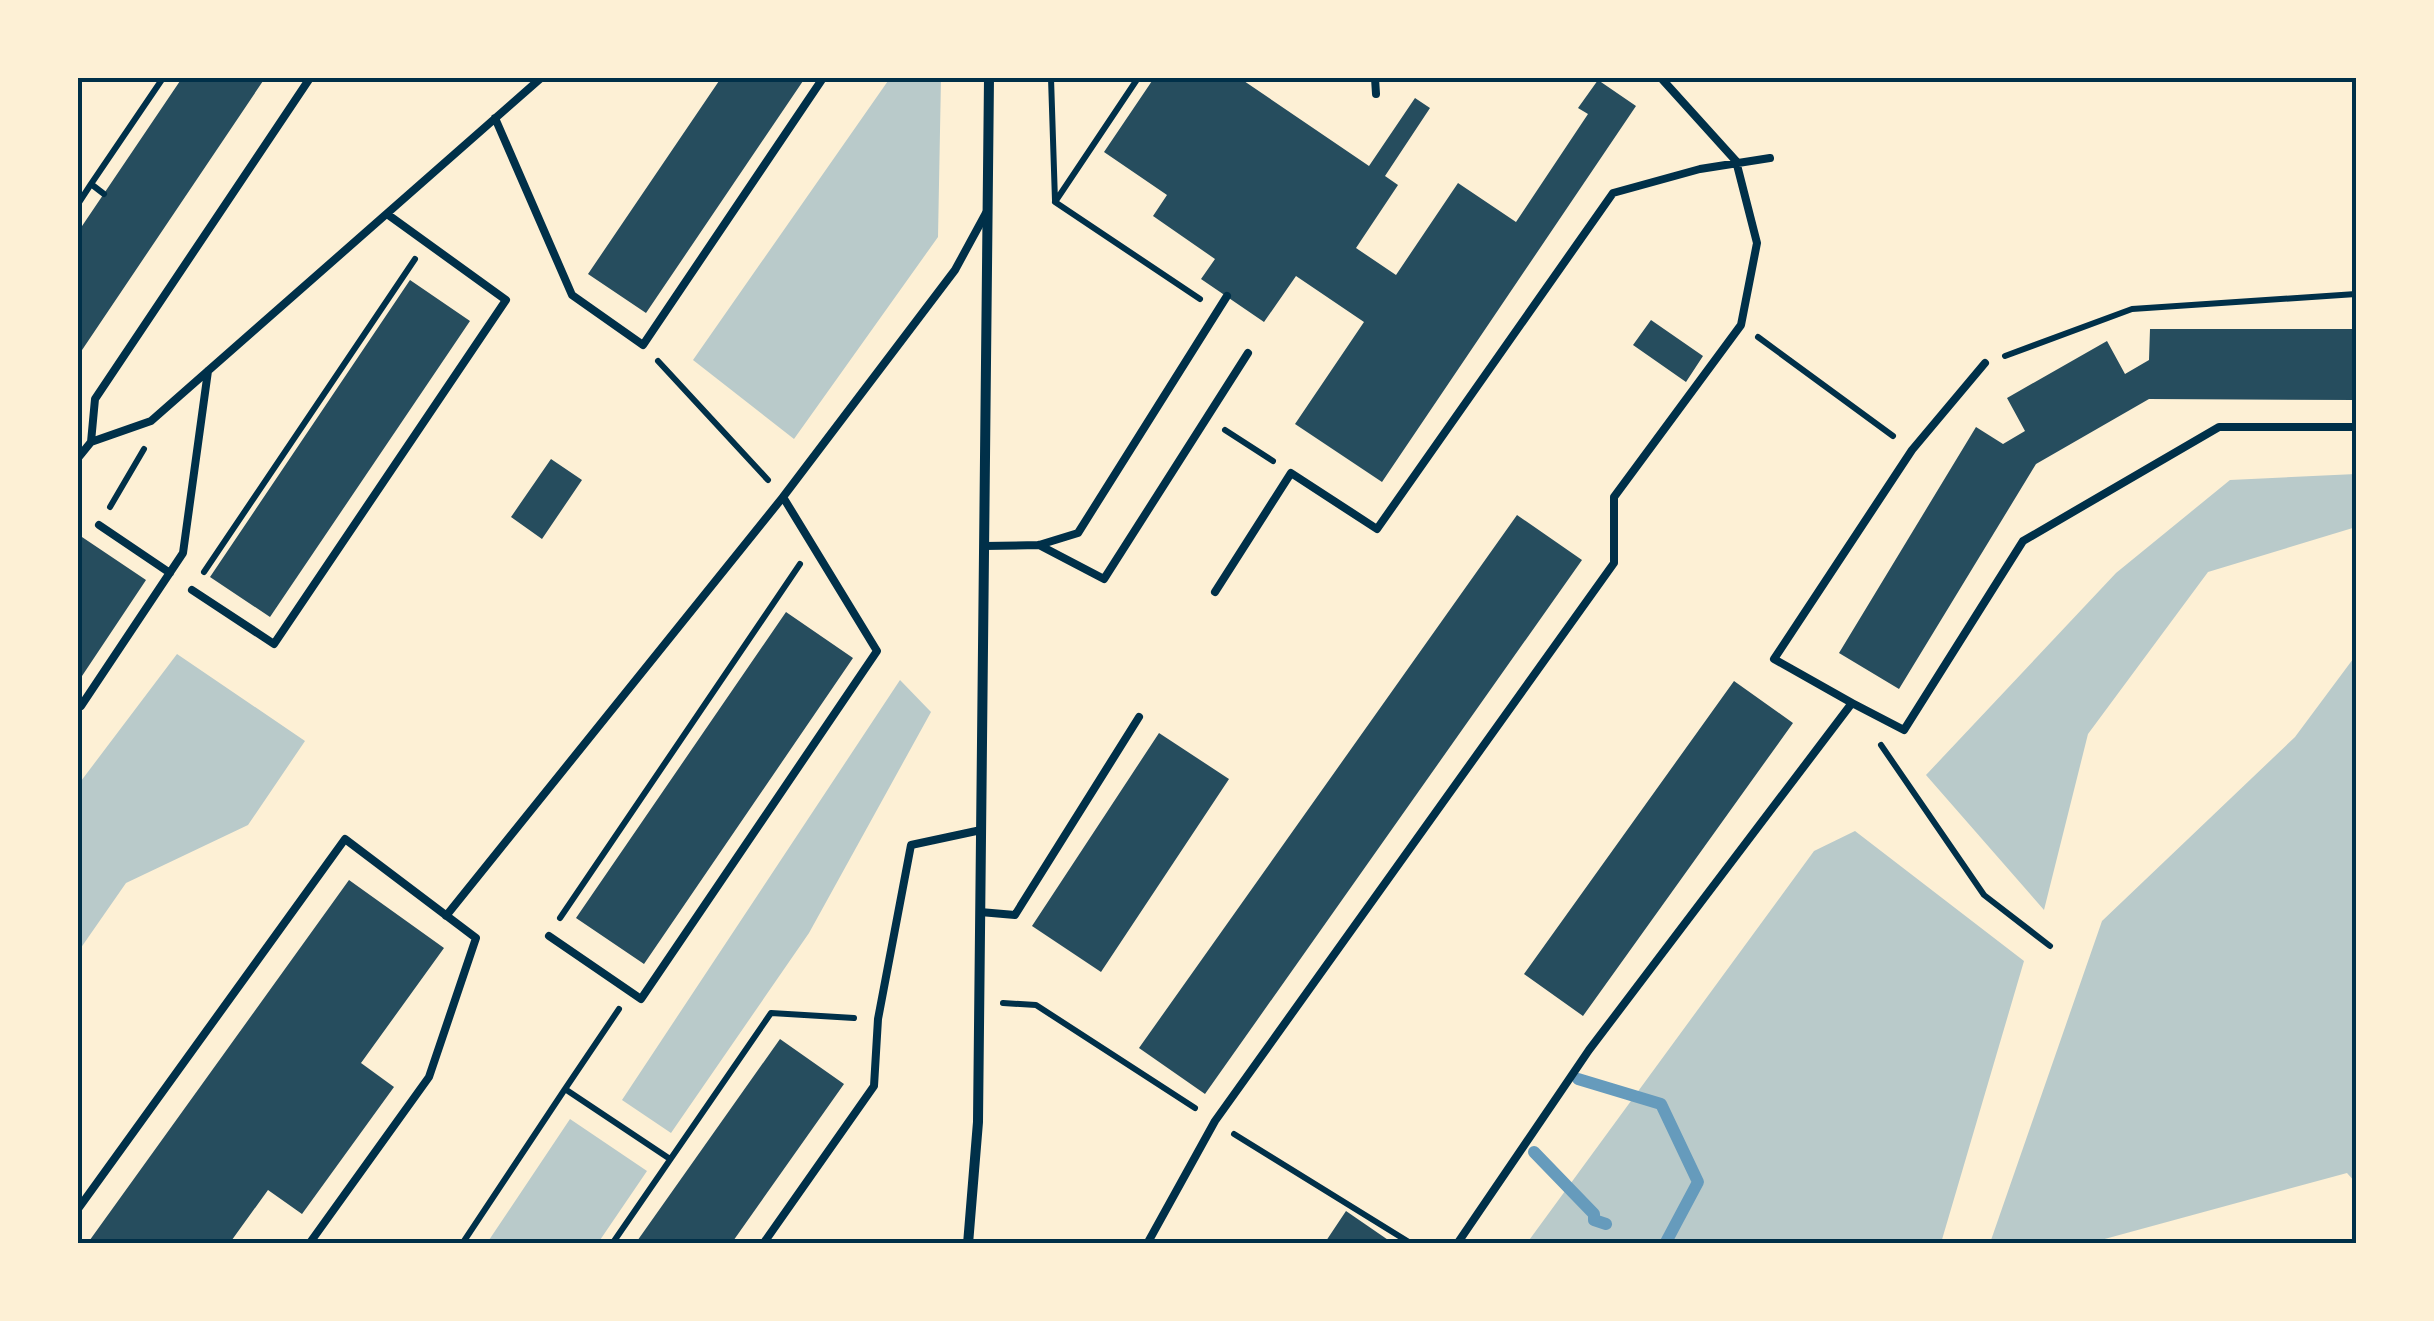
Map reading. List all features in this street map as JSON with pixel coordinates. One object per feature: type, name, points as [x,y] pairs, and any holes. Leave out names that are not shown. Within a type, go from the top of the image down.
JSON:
[{"type":"street","points":[[968,1244],[978,1122],[989,78]]},
{"type":"lane","points":[[92,442],[95,399],[310,78]]},
{"type":"lane","points":[[78,458],[92,442],[151,421],[541,78]]},
{"type":"lane","points":[[495,118],[572,295],[643,345],[822,78]]},
{"type":"lane","points":[[1374,78],[1376,94]]},
{"type":"lane","points":[[1148,1244],[1216,1122],[1614,564],[1614,498],[1740,324],[1757,243],[1736,161],[1661,78]]},
{"type":"lane","points":[[1215,592],[1291,473],[1377,529],[1612,193],[1736,161],[1770,158]]},
{"type":"lane","points":[[446,916],[783,496],[955,270],[988,210]]},
{"type":"lane","points":[[192,590],[274,644],[506,300],[387,214]]},
{"type":"lane","points":[[984,546],[1039,545],[1078,533],[1227,296]]},
{"type":"lane","points":[[1039,545],[1104,579],[1248,353]]},
{"type":"lane","points":[[1984,363],[1912,450],[1774,659],[1904,730],[2023,542],[2220,427],[2356,427]]},
{"type":"lane","points":[[81,706],[184,554],[208,371]]},
{"type":"lane","points":[[548,936],[641,999],[877,651],[783,496]]},
{"type":"lane","points":[[99,525],[170,572]]},
{"type":"lane","points":[[1456,1244],[1589,1050],[1852,703]]},
{"type":"lane","points":[[980,912],[1015,915],[1139,717]]},
{"type":"lane","points":[[763,1244],[874,1086],[878,1019],[911,845],[981,830]]},
{"type":"lane","points":[[78,1209],[344,838],[476,938],[429,1077],[309,1244]]},
{"type":"path","points":[[78,204],[163,78]]},
{"type":"path","points":[[1050,78],[1055,202]]},
{"type":"path","points":[[1055,202],[1138,78]]},
{"type":"path","points":[[91,184],[104,194]]},
{"type":"path","points":[[1055,202],[1218,311]]},
{"type":"path","points":[[192,590],[424,244]]},
{"type":"path","points":[[1984,363],[2132,309],[2356,294]]},
{"type":"path","points":[[1740,324],[1912,450]]},
{"type":"path","points":[[643,345],[783,496]]},
{"type":"path","points":[[1207,418],[1291,473]]},
{"type":"path","points":[[99,525],[140,461],[151,421]]},
{"type":"path","points":[[548,936],[812,546]]},
{"type":"path","points":[[1852,703],[1984,895],[2050,946]]},
{"type":"path","points":[[462,1244],[631,992]]},
{"type":"path","points":[[1036,1005],[1216,1122]]},
{"type":"path","points":[[612,1244],[772,1013],[878,1019]]},
{"type":"path","points":[[565,1089],[670,1160]]},
{"type":"path","points":[[1240,1137],[1412,1244]]},
{"type":"shaded area","points":[[890,78],[941,78],[938,237],[794,439],[693,360]]},
{"type":"shaded area","points":[[2356,474],[2356,527],[2208,572],[2088,734],[2044,910],[1926,775],[2116,573],[2230,480]]},
{"type":"shaded area","points":[[177,654],[305,741],[248,825],[126,883],[78,952],[78,785]]},
{"type":"shaded area","points":[[2356,655],[2356,1183],[2347,1173],[2090,1243],[1990,1243],[2102,921],[2295,737]]},
{"type":"shaded area","points":[[900,680],[931,712],[809,933],[671,1133],[622,1100]]},
{"type":"shaded area","points":[[1855,831],[2024,961],[1941,1243],[1527,1243],[1814,851]]},
{"type":"shaded area","points":[[570,1119],[647,1171],[598,1243],[487,1243]]},
{"type":"building","points":[[182,78],[265,78],[78,356],[78,232]]},
{"type":"building","points":[[721,78],[805,78],[646,313],[588,274]]},
{"type":"building","points":[[1154,78],[1246,78],[1244,81],[1369,166],[1415,98],[1430,108],[1385,176],[1398,185],[1356,248],[1396,275],[1458,183],[1516,222],[1588,114],[1578,108],[1598,80],[1636,106],[1382,482],[1295,424],[1364,322],[1296,276],[1264,322],[1201,279],[1215,259],[1153,216],[1167,195],[1104,152]]},
{"type":"building","points":[[410,280],[470,321],[270,617],[210,577]]},
{"type":"building","points":[[1651,320],[1703,356],[1686,382],[1633,345]]},
{"type":"building","points":[[2150,329],[2356,329],[2356,400],[2149,399],[2036,464],[1899,689],[1839,653],[1976,427],[2003,444],[2025,431],[2007,398],[2107,341],[2125,374],[2149,360]]},
{"type":"building","points":[[551,459],[582,480],[542,539],[511,517]]},
{"type":"building","points":[[1517,515],[1582,560],[1205,1094],[1139,1048]]},
{"type":"building","points":[[79,535],[146,580],[78,682],[78,538]]},
{"type":"building","points":[[786,612],[853,658],[644,964],[576,918]]},
{"type":"building","points":[[1734,681],[1793,723],[1583,1016],[1524,974]]},
{"type":"building","points":[[1159,733],[1229,779],[1101,972],[1032,926]]},
{"type":"building","points":[[349,880],[444,948],[361,1063],[394,1087],[302,1214],[268,1190],[229,1244],[87,1244]]},
{"type":"building","points":[[780,1039],[844,1084],[731,1244],[635,1244]]},
{"type":"building","points":[[1346,1211],[1394,1244],[1324,1244]]},
{"type":"waterway","points":[[1578,1079],[1661,1104],[1698,1182],[1665,1244]]},
{"type":"waterway","points":[[1534,1152],[1594,1214],[1594,1220],[1606,1224]]}]
